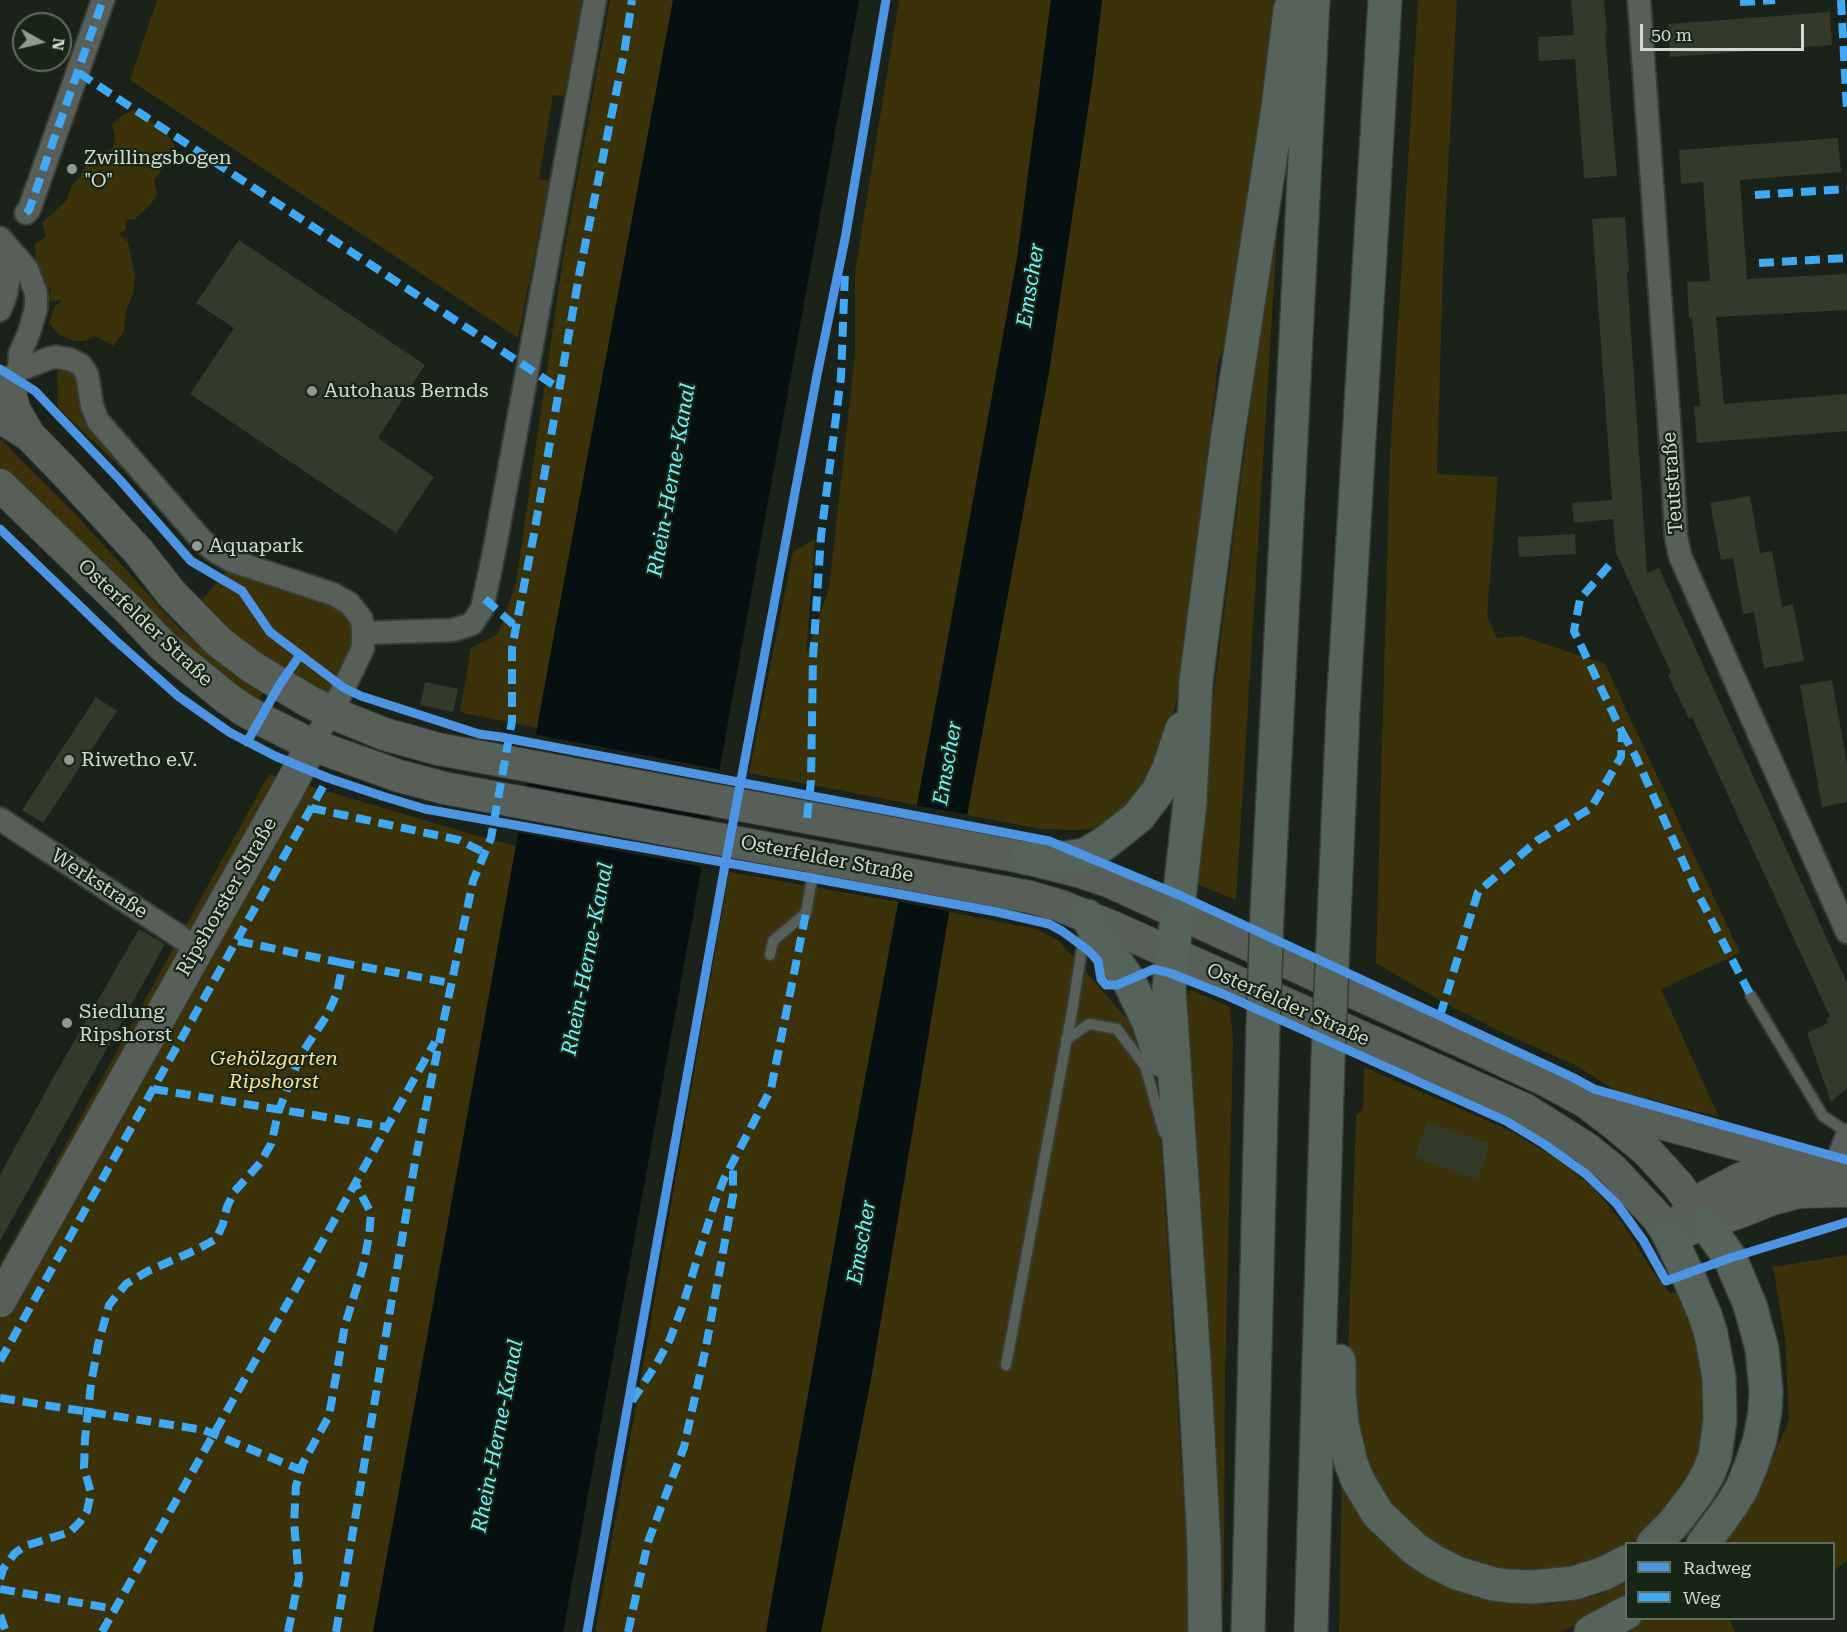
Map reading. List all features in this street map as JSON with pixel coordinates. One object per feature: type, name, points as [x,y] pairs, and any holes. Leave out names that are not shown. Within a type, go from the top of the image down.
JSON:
[{"type":"highway","points":[[1205,1632],[1204,1545],[1194,1362],[1168,988],[1190,802],[1196,681],[1227,441],[1278,108],[1290,10],[1294,0]]},
{"type":"highway","points":[[1248,1632],[1267,914],[1313,0]]},
{"type":"highway","points":[[1311,1632],[1328,1059],[1343,710],[1385,0]]},
{"type":"highway","points":[[1017,857],[1064,858],[1085,855],[1105,843],[1138,817],[1158,791],[1169,768],[1196,681]]},
{"type":"highway","points":[[1087,916],[1105,947],[1128,979],[1149,1023],[1176,1108]]},
{"type":"highway","points":[[1700,1215],[1730,1258],[1750,1305],[1762,1349],[1766,1390],[1760,1439],[1751,1466],[1731,1506],[1704,1542]]},
{"type":"highway","points":[[1655,1542],[1674,1523],[1699,1490],[1715,1456],[1720,1420],[1719,1377],[1711,1334],[1705,1315],[1669,1235]]},
{"type":"highway","points":[[1321,1264],[1339,1304],[1339,1391],[1344,1434],[1351,1463],[1366,1497],[1391,1528],[1433,1561],[1457,1573],[1493,1584],[1532,1587],[1564,1585],[1590,1579],[1625,1562]]},
{"type":"highway","points":[[1591,1632],[1625,1613]]},
{"type":"main road","points":[[9,382],[15,411],[29,435]]},
{"type":"main road","name":"Osterfelder Straße","points":[[0,417],[29,435],[139,552],[171,593],[219,642],[252,667],[330,712],[408,742],[1017,857],[1099,878],[1177,911],[1483,1051],[1586,1102],[1647,1151],[1678,1185],[1700,1215]]},
{"type":"main road","name":"Osterfelder Straße","points":[[0,485],[163,646],[244,710],[312,745],[399,776],[444,788],[1046,901],[1087,916],[1532,1114],[1586,1148],[1612,1169],[1657,1216],[1669,1235],[1700,1215],[1842,1181]]},
{"type":"main road","name":"Ripshorster Straße","points":[[0,1301],[312,745]]},
{"type":"main road","name":"Osterfelder Straße","points":[[1586,1102],[1764,1151],[1842,1181]]},
{"type":"main road","name":"Osterfelder Straße","points":[[1700,1215],[1709,1195],[1740,1179],[1769,1169],[1801,1167]]},
{"type":"street","points":[[26,213],[29,210],[103,0]]},
{"type":"street","points":[[364,633],[453,630],[472,624],[482,609],[595,0]]},
{"type":"street","name":"Teutstraße","points":[[1639,0],[1672,451],[1676,536],[1680,556],[1847,932]]},
{"type":"street","points":[[2,241],[27,269],[36,293],[36,308],[29,333],[9,382]]},
{"type":"street","points":[[0,310],[6,294],[10,269],[2,241]]},
{"type":"street","points":[[9,382],[56,357],[69,359],[81,365],[87,374],[92,406],[98,421],[213,550],[232,561],[333,594],[349,603],[360,618],[364,633],[363,648],[330,712]]},
{"type":"street","name":"Ripshorster Straße","points":[[312,745],[330,712]]},
{"type":"street","name":"Werkstraße","points":[[0,819],[197,948]]},
{"type":"street","points":[[1842,1181],[1847,1133]]},
{"type":"lane","points":[[770,955],[773,942],[806,913],[815,857]]},
{"type":"lane","points":[[1006,1365],[1087,916]]},
{"type":"lane","points":[[1751,996],[1823,1116],[1847,1133]]},
{"type":"lane","points":[[1066,1040],[1089,1024],[1117,1029],[1145,1066],[1164,1129],[1164,1140]]},
{"type":"lane","points":[[1176,1269],[1194,1362]]},
{"type":"green space","points":[[157,0],[582,0],[564,96],[553,95],[539,179],[549,181],[518,338],[130,80]]},
{"type":"green space","points":[[610,0],[673,0],[537,728],[460,712],[471,648],[498,634],[516,583],[564,252]]},
{"type":"green space","points":[[899,0],[1051,0],[1017,259],[917,805],[749,773],[793,552],[815,539],[806,655],[829,588],[855,354],[855,272]]},
{"type":"green space","points":[[1102,0],[1277,0],[1241,287],[1218,364],[1182,676],[1165,750],[1139,800],[1105,829],[1041,829],[967,815],[1049,372],[1093,76]]},
{"type":"green space","points":[[1418,0],[1457,0],[1443,267],[1437,474],[1498,477],[1487,615],[1497,638],[1521,636],[1605,664],[1740,953],[1661,989],[1719,1117],[1616,1091],[1577,1066],[1495,1029],[1439,1000],[1376,963],[1390,454]]},
{"type":"green space","points":[[135,109],[162,128],[175,145],[172,157],[154,180],[157,195],[151,204],[135,219],[126,220],[126,229],[119,234],[128,242],[135,276],[133,293],[126,311],[124,331],[113,346],[95,336],[85,341],[74,341],[59,335],[49,323],[54,308],[61,300],[48,302],[51,289],[39,281],[35,243],[46,237],[42,223],[67,200],[71,186],[81,176],[86,163],[114,147],[115,136],[112,125],[123,115]]},
{"type":"green space","points":[[1272,236],[1277,236],[1236,900],[1190,881]]},
{"type":"green space","points":[[60,368],[73,376],[79,385],[82,415],[90,427],[131,470],[127,474],[58,407],[57,369]]},
{"type":"green space","points":[[0,438],[81,520],[177,626],[241,680],[262,693],[259,701],[238,688],[156,620],[0,471]]},
{"type":"green space","points":[[231,565],[342,600],[364,634],[330,709],[193,611]]},
{"type":"green space","name":"Gehölzgarten Ripshorst","points":[[269,774],[516,846],[373,1632],[0,1632],[0,1264]]},
{"type":"green space","points":[[729,872],[898,902],[766,1632],[595,1632],[633,1423]]},
{"type":"green space","points":[[949,912],[1036,929],[1059,941],[1146,1038],[1154,1077],[1161,1145],[1192,1632],[821,1632],[871,1379]]},
{"type":"green space","points":[[1191,990],[1230,1007],[1233,1041],[1225,1378],[1224,1603],[1202,1374],[1179,992],[1189,994]]},
{"type":"green space","points":[[1364,1067],[1507,1129],[1556,1158],[1593,1187],[1621,1221],[1656,1276],[1670,1293],[1685,1293],[1695,1318],[1709,1403],[1703,1455],[1657,1524],[1633,1542],[1625,1542],[1625,1548],[1583,1568],[1527,1575],[1494,1571],[1450,1556],[1415,1534],[1381,1496],[1361,1456],[1348,1359],[1356,1115],[1363,1110]]},
{"type":"green space","points":[[1847,1255],[1847,1560],[1835,1570],[1835,1542],[1719,1542],[1760,1487],[1789,1420],[1785,1338],[1773,1267]]},
{"type":"green space","points":[[1342,1475],[1494,1600],[1548,1605],[1602,1594],[1625,1581],[1625,1596],[1600,1614],[1560,1632],[1339,1632]]},
{"type":"green space","points":[[1641,1620],[1729,1620],[1735,1632],[1629,1632]]},
{"type":"water","name":"Rhein-Herne-Kanal","points":[[673,0],[859,0],[563,1632],[373,1632],[551,651]]},
{"type":"water","name":"Emscher","points":[[1051,0],[1102,0],[1093,76],[1049,372],[949,912],[871,1379],[821,1632],[766,1632],[846,1180],[1017,259]]},
{"type":"pier","points":[[533,734],[722,770],[719,787],[530,749]]},
{"type":"pier","points":[[914,805],[970,815],[952,912],[895,901]]},
{"type":"pier","points":[[518,817],[707,852],[704,867],[515,832]]},
{"type":"building","points":[[1571,0],[1604,0],[1617,176],[1584,178],[1575,59],[1539,61],[1538,37],[1574,35]]},
{"type":"building","points":[[1830,12],[1832,45],[1670,57],[1668,24]]},
{"type":"building","points":[[1838,138],[1841,172],[1740,180],[1747,279],[1847,274],[1847,310],[1716,317],[1724,404],[1847,394],[1847,431],[1697,443],[1694,406],[1700,406],[1687,282],[1710,281],[1703,182],[1681,184],[1679,150]]},
{"type":"building","points":[[1625,217],[1647,573],[1659,568],[1847,983],[1847,1088],[1831,1102],[1807,1033],[1828,1023],[1826,1019],[1830,1017],[1692,717],[1689,719],[1668,675],[1671,673],[1616,553],[1613,519],[1574,523],[1572,503],[1612,500],[1592,219]]},
{"type":"building","points":[[239,240],[425,365],[378,438],[434,477],[396,533],[190,394],[234,328],[196,303]]},
{"type":"building","points":[[1750,496],[1760,553],[1772,551],[1782,607],[1793,604],[1804,661],[1764,668],[1754,612],[1743,614],[1733,558],[1721,560],[1710,503]]},
{"type":"building","points":[[1575,534],[1576,554],[1519,557],[1518,537]]},
{"type":"building","points":[[1832,680],[1847,763],[1847,802],[1822,807],[1800,685]]},
{"type":"building","points":[[425,682],[458,689],[453,712],[420,705]]},
{"type":"building","name":"Riwetho e.V.","points":[[96,697],[117,711],[43,823],[22,810]]},
{"type":"building","points":[[139,929],[165,944],[0,1241],[0,1175]]},
{"type":"building","points":[[1427,1122],[1490,1144],[1478,1180],[1414,1157]]},
{"type":"marked path","points":[[26,213],[29,210],[103,0]]},
{"type":"marked path","points":[[336,1632],[415,1162],[473,881],[491,838],[512,721],[512,649],[580,270],[624,54],[632,0]]},
{"type":"marked path","points":[[1740,2],[1775,0]]},
{"type":"marked path","points":[[1841,0],[1847,111]]},
{"type":"marked path","points":[[79,73],[560,389]]},
{"type":"marked path","points":[[1755,195],[1847,189]]},
{"type":"marked path","points":[[1759,263],[1847,258]]},
{"type":"marked path","points":[[807,818],[811,781],[813,658],[821,536],[841,377],[845,271]]},
{"type":"marked path","points":[[1440,1016],[1478,892],[1538,840],[1591,808],[1621,757],[1622,732],[1574,631],[1580,599],[1612,562]]},
{"type":"marked path","points":[[485,599],[516,627]]},
{"type":"marked path","points":[[1622,732],[1635,755],[1695,888],[1751,996]]},
{"type":"marked path","points":[[0,1361],[328,778]]},
{"type":"marked path","points":[[311,808],[459,840],[485,853]]},
{"type":"marked path","points":[[632,1401],[670,1339],[724,1179],[771,1089],[806,913]]},
{"type":"marked path","points":[[238,941],[343,963]]},
{"type":"marked path","points":[[0,1579],[3,1569],[15,1553],[25,1546],[70,1532],[87,1511],[91,1493],[84,1468],[85,1439],[91,1384],[98,1345],[109,1305],[126,1284],[216,1239],[234,1192],[260,1163],[271,1144],[279,1110],[296,1067],[304,1050],[326,1017],[337,993],[343,963],[451,983]]},
{"type":"marked path","points":[[102,1632],[435,1042]]},
{"type":"marked path","points":[[153,1089],[387,1127]]},
{"type":"marked path","points":[[628,1632],[648,1542],[684,1447],[706,1347],[733,1196],[733,1163]]},
{"type":"marked path","points":[[288,1632],[299,1578],[294,1523],[296,1486],[303,1463],[329,1416],[345,1325],[363,1267],[369,1236],[371,1213],[355,1183]]},
{"type":"marked path","points":[[0,1398],[204,1430],[301,1470]]},
{"type":"marked path","points":[[0,1589],[115,1609]]},
{"type":"marked path","points":[[0,1615],[6,1632]]},
{"type":"cycle path","points":[[587,1632],[723,876],[817,375],[845,239],[886,0]]},
{"type":"cycle path","points":[[0,369],[35,391],[120,480],[191,561],[242,591],[270,632],[344,688],[361,696],[479,734],[1049,841],[1179,895],[1594,1089],[1847,1160]]},
{"type":"cycle path","points":[[0,529],[114,639],[178,696],[229,732],[275,756],[328,778],[425,809],[997,912],[1049,924],[1089,951],[1098,961],[1101,979],[1106,985],[1117,985],[1154,969],[1170,973],[1223,994],[1506,1121],[1544,1144],[1586,1174],[1617,1204],[1643,1240],[1666,1281],[1730,1258],[1847,1222]]},
{"type":"cycle path","points":[[247,742],[280,684],[300,655]]},
{"type":"place","name":"Zwillingsbogen \"O\"","points":[[72,169]]},
{"type":"place","name":"Autohaus Bernds","points":[[312,391]]},
{"type":"place","name":"Aquapark","points":[[197,546]]},
{"type":"place","name":"Riwetho e.V.","points":[[69,760]]},
{"type":"place","name":"Siedlung Ripshorst","points":[[67,1023]]}]
